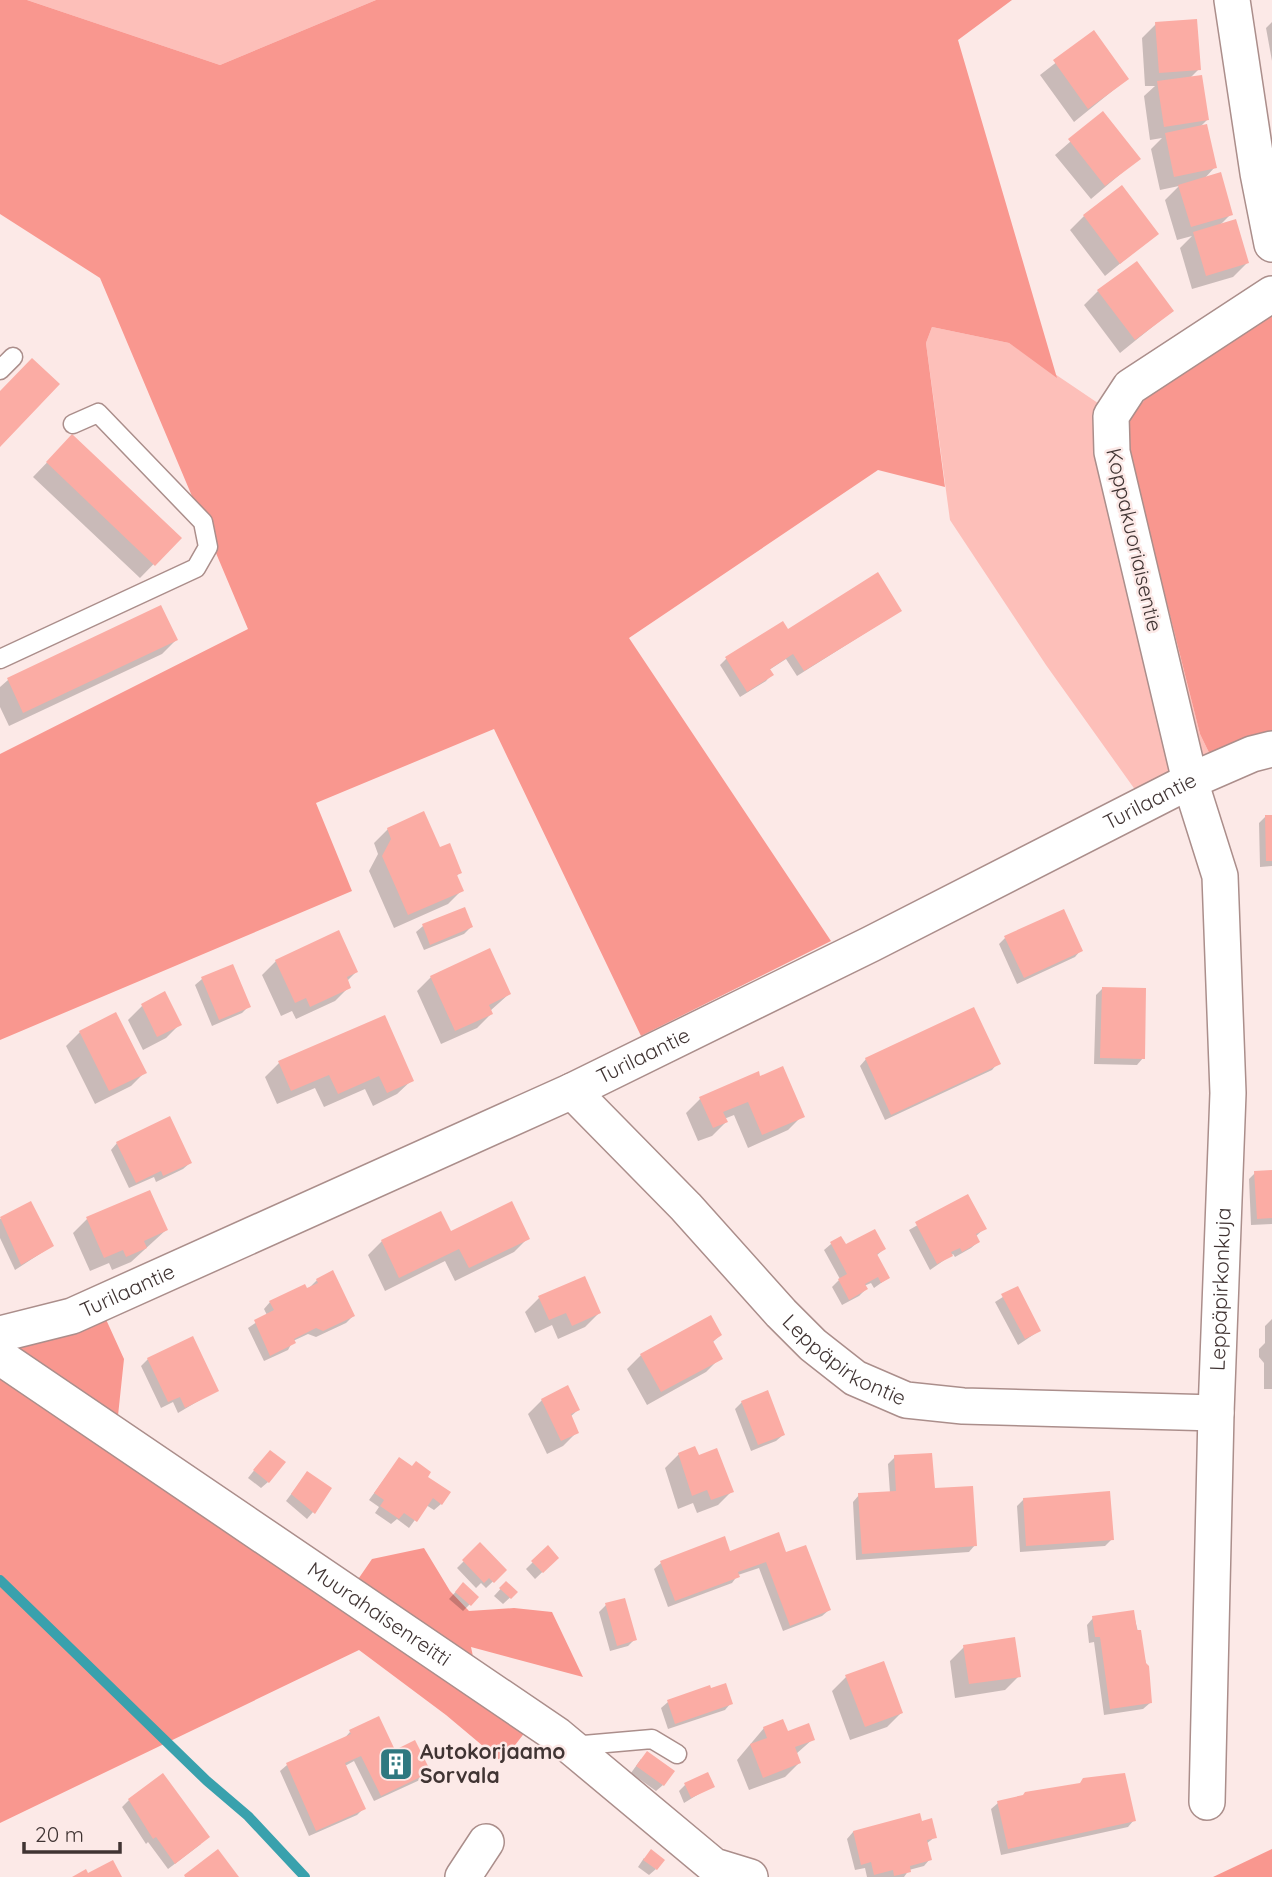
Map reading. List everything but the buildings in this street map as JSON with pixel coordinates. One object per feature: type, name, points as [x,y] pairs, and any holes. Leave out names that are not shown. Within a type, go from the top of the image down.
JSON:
[{"type":"street","points":[[1232,0],[1258,173],[1272,244]]},
{"type":"street","name":"Koppakuoriaisentie","points":[[1190,781],[1112,452],[1111,416],[1130,387],[1272,294]]},
{"type":"street","name":"Turilaantie","points":[[0,1334],[72,1316],[572,1091],[982,889],[1190,781],[1252,754],[1272,749]]},
{"type":"street","name":"Leppäpirkonkuja","points":[[1190,781],[1220,876],[1228,1093],[1216,1413],[1208,1802]]},
{"type":"street","name":"Leppäpirkontie","points":[[572,1091],[686,1207],[781,1313],[813,1345],[855,1378],[906,1400],[963,1406],[1216,1413]]},
{"type":"street","name":"Muurahaisenreitti","points":[[0,1357],[569,1746],[713,1866],[750,1877]]},
{"type":"street","points":[[463,1877],[486,1842]]},
{"type":"lane","points":[[0,370],[13,357]]},
{"type":"lane","points":[[0,659],[196,568],[208,547],[203,522],[97,412],[74,424]]},
{"type":"lane","points":[[569,1746],[652,1739],[677,1754]]},
{"type":"shaded area","points":[[0,0],[27,0],[220,65],[376,0],[1012,0],[958,40],[1057,378],[1009,343],[932,327],[926,343],[945,487],[878,470],[629,638],[831,941],[641,1036],[494,729],[316,803],[352,891],[0,1040],[0,754],[248,629],[100,278],[0,214]]},
{"type":"shaded area","points":[[27,0],[376,0],[220,65]]},
{"type":"shaded area","points":[[1272,315],[1272,749],[1217,769],[1200,734],[1130,457],[1126,422],[1151,392]]},
{"type":"shaded area","points":[[932,327],[1009,343],[1126,422],[1130,457],[1200,734],[1217,769],[1146,805],[1046,665],[950,520],[926,343]]},
{"type":"shaded area","points":[[99,1304],[124,1359],[117,1425],[8,1350]]},
{"type":"shaded area","points":[[0,1377],[341,1604],[372,1559],[424,1548],[450,1591],[469,1611],[514,1608],[552,1612],[583,1677],[471,1647],[480,1690],[529,1727],[502,1762],[446,1715],[359,1650],[0,1823]]},
{"type":"shaded area","points":[[1272,1849],[1272,1877],[1213,1877]]},
{"type":"waterway","points":[[0,1580],[207,1781],[248,1816],[305,1877]]},
{"type":"place","name":"Autokorjaamo Sorvala","points":[[396,1764]]}]
